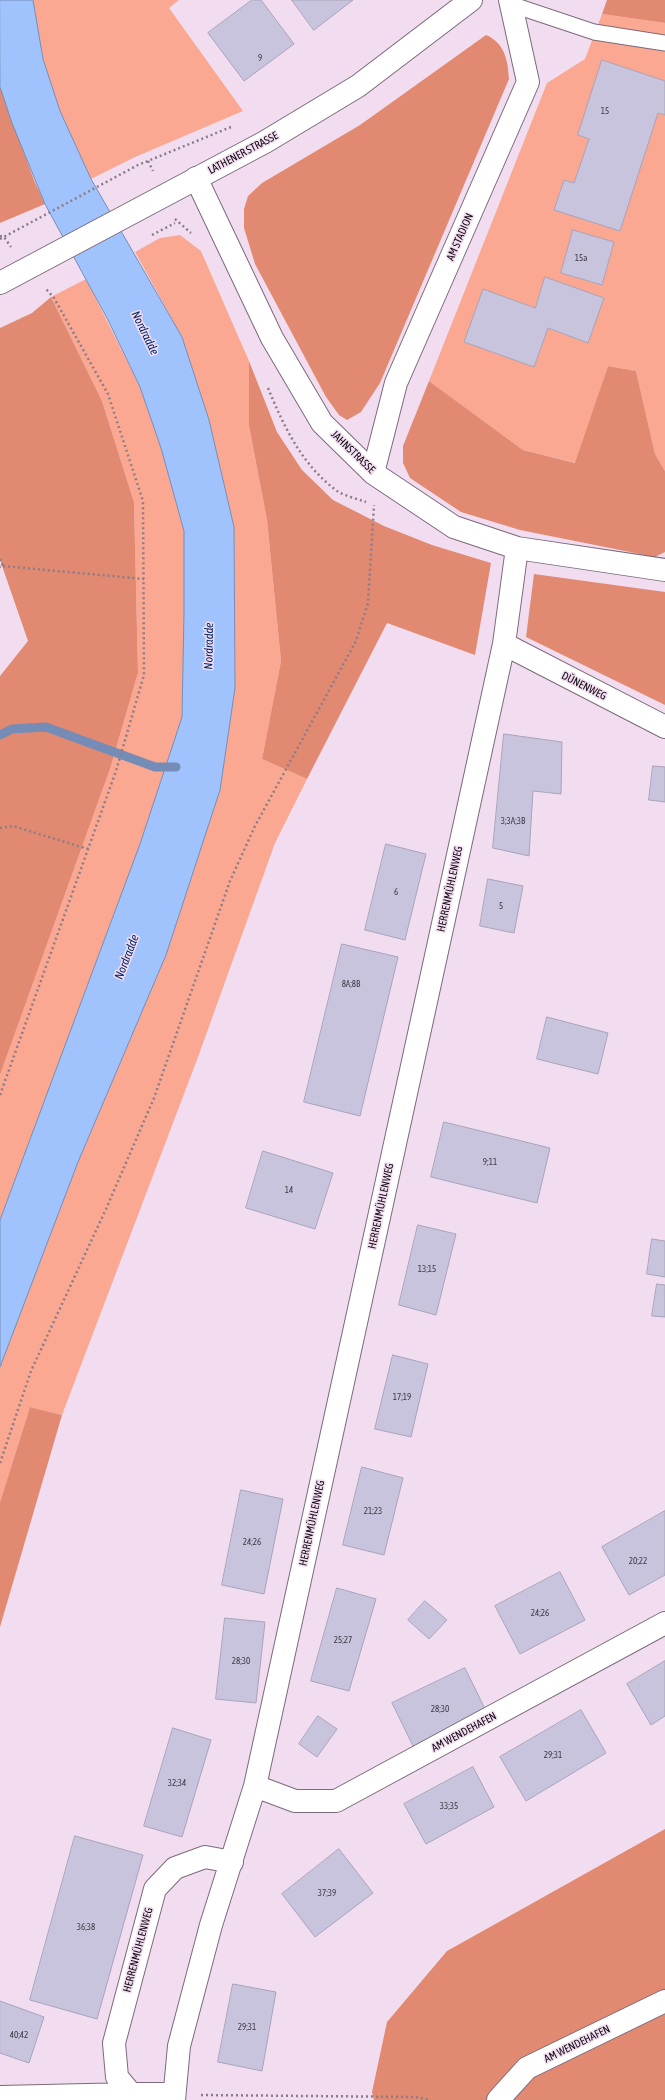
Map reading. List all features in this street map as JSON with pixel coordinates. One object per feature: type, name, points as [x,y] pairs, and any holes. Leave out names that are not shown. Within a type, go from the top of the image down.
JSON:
[{"type":"street","name":"LATHENER STRASSE","points":[[0,283],[146,207],[196,178],[265,142],[358,86],[471,0]]},
{"type":"street","name":"AM STADION","points":[[373,473],[396,383],[528,82],[512,3]]},
{"type":"street","name":"JAHNSTRASSE","points":[[196,178],[272,338],[322,423],[373,473],[454,527],[517,548],[665,570]]},
{"type":"street","name":"HERRENMÜHLENWEG","points":[[174,2097],[179,2046],[211,1925],[255,1786],[504,644],[517,548]]},
{"type":"street","name":"DÜNENWEG","points":[[504,644],[665,727]]},
{"type":"street","name":"AM WENDEHAFEN","points":[[255,1786],[295,1801],[336,1801],[665,1623]]},
{"type":"street","name":"HERRENMÜHLENWEG","points":[[131,2094],[117,2077],[114,2043],[155,1889],[175,1868],[205,1857],[232,1862]]},
{"type":"street","name":"AM WENDEHAFEN","points":[[498,2100],[527,2068],[665,2001]]},
{"type":"street","points":[[0,2097],[131,2094],[174,2097]]},
{"type":"lane","points":[[512,3],[594,32],[665,43]]},
{"type":"path","points":[[0,239],[138,165],[235,126]]},
{"type":"path","points":[[0,1095],[117,766],[144,675],[143,501],[108,394],[54,298],[31,267]]},
{"type":"path","points":[[0,1463],[31,1371],[106,1209],[154,1098],[230,881],[255,826],[356,641],[368,603],[374,506],[373,473]]},
{"type":"path","points":[[0,559],[2,566],[144,579]]},
{"type":"path","points":[[0,828],[13,826],[88,849]]},
{"type":"path","points":[[174,2097],[416,2098],[429,2100]]},
{"type":"shaded area","points":[[33,0],[179,0],[169,8],[243,111],[135,157],[91,179],[60,111],[43,59]]},
{"type":"shaded area","points":[[607,0],[665,0],[665,23],[602,14]]},
{"type":"shaded area","points":[[602,14],[665,23],[665,471],[655,454],[636,371],[608,366],[576,463],[523,450],[429,381],[547,83],[585,59]]},
{"type":"shaded area","points":[[486,35],[497,43],[504,53],[508,66],[509,79],[380,383],[361,412],[347,420],[339,415],[326,397],[255,264],[244,228],[244,209],[248,196],[262,183],[360,125]]},
{"type":"shaded area","points":[[0,87],[34,180],[45,204],[0,223]]},
{"type":"shaded area","points":[[180,235],[201,251],[249,361],[249,426],[267,520],[281,661],[262,759],[307,779],[275,843],[198,1057],[62,1415],[30,1407],[0,1502],[0,1367],[78,1162],[166,955],[220,790],[235,688],[234,527],[209,420],[182,337],[135,252],[160,238]]},
{"type":"shaded area","points":[[86,279],[140,387],[161,448],[184,531],[182,717],[140,844],[0,1220],[0,1075],[110,769],[138,673],[134,502],[102,401],[51,297]]},
{"type":"shaded area","points":[[51,297],[102,401],[134,502],[138,673],[110,769],[0,1075],[0,676],[28,641],[0,560],[0,328],[32,313]]},
{"type":"shaded area","points":[[249,361],[277,432],[302,470],[333,500],[384,526],[432,545],[491,563],[475,655],[387,623],[307,779],[262,759],[281,661],[267,520],[249,426]]},
{"type":"shaded area","points":[[608,366],[636,371],[655,454],[665,471],[665,552],[655,557],[520,530],[461,512],[410,478],[403,463],[403,446],[429,381],[523,450],[575,463]]},
{"type":"shaded area","points":[[534,574],[665,592],[665,705],[526,637]]},
{"type":"shaded area","points":[[30,1407],[62,1415],[0,1627],[0,1502]]},
{"type":"shaded area","points":[[665,1829],[665,2100],[374,2100],[372,2092],[387,2022],[447,1951]]},
{"type":"water","name":"Nordradde","points":[[0,0],[33,0],[43,59],[60,111],[91,179],[182,337],[209,420],[234,527],[235,688],[220,790],[166,955],[78,1162],[0,1367],[0,1220],[140,844],[182,717],[184,531],[161,448],[140,387],[108,320],[45,204],[12,123],[0,87]]},
{"type":"building","points":[[252,0],[261,0],[294,44],[244,81],[208,33]]},
{"type":"building","points":[[292,0],[353,0],[314,30]]},
{"type":"building","points":[[602,60],[665,81],[665,115],[658,113],[620,231],[554,210],[564,180],[574,183],[589,139],[578,135]]},
{"type":"building","points":[[573,230],[614,242],[602,285],[561,273]]},
{"type":"building","points":[[545,277],[604,298],[588,343],[548,328],[534,367],[464,342],[483,289],[535,308]]},
{"type":"building","points":[[504,734],[562,742],[561,794],[533,791],[529,856],[493,848]]},
{"type":"building","points":[[653,766],[665,767],[665,802],[649,800]]},
{"type":"building","points":[[386,844],[426,854],[405,940],[365,930]]},
{"type":"building","points":[[488,879],[523,886],[514,933],[480,926]]},
{"type":"building","points":[[342,944],[398,957],[360,1116],[304,1102]]},
{"type":"building","points":[[547,1017],[608,1033],[598,1074],[537,1059]]},
{"type":"building","points":[[444,1122],[550,1148],[537,1203],[431,1177]]},
{"type":"building","points":[[263,1151],[333,1173],[315,1229],[246,1208]]},
{"type":"building","points":[[418,1225],[456,1234],[436,1315],[399,1305]]},
{"type":"building","points":[[652,1239],[665,1241],[665,1277],[647,1274]]},
{"type":"building","points":[[657,1284],[665,1285],[665,1317],[652,1316]]},
{"type":"building","points":[[393,1355],[428,1364],[411,1437],[375,1429]]},
{"type":"building","points":[[362,1467],[403,1478],[384,1555],[343,1545]]},
{"type":"building","points":[[241,1490],[283,1499],[264,1594],[222,1585]]},
{"type":"building","points":[[665,1511],[665,1575],[629,1595],[602,1547]]},
{"type":"building","points":[[560,1572],[585,1620],[520,1654],[495,1606]]},
{"type":"building","points":[[337,1588],[376,1599],[349,1691],[311,1681]]},
{"type":"building","points":[[425,1601],[447,1620],[429,1639],[408,1620]]},
{"type":"building","points":[[225,1618],[265,1622],[256,1703],[216,1699]]},
{"type":"building","points":[[665,1661],[665,1716],[651,1725],[627,1684]]},
{"type":"building","points":[[465,1668],[488,1715],[415,1750],[392,1703]]},
{"type":"building","points":[[581,1710],[606,1753],[526,1801],[500,1757]]},
{"type":"building","points":[[318,1716],[337,1729],[317,1757],[299,1744]]},
{"type":"building","points":[[173,1728],[211,1740],[182,1837],[144,1826]]},
{"type":"building","points":[[473,1767],[494,1807],[426,1844],[404,1804]]},
{"type":"building","points":[[75,1836],[143,1855],[97,2019],[30,2000]]},
{"type":"building","points":[[339,1849],[373,1893],[315,1937],[282,1894]]},
{"type":"building","points":[[233,1984],[276,1992],[262,2071],[218,2062]]},
{"type":"building","points":[[0,2001],[44,2017],[29,2063],[0,2053]]},
{"type":"waterway","points":[[0,735],[12,729],[46,727],[155,767],[176,767]]}]
